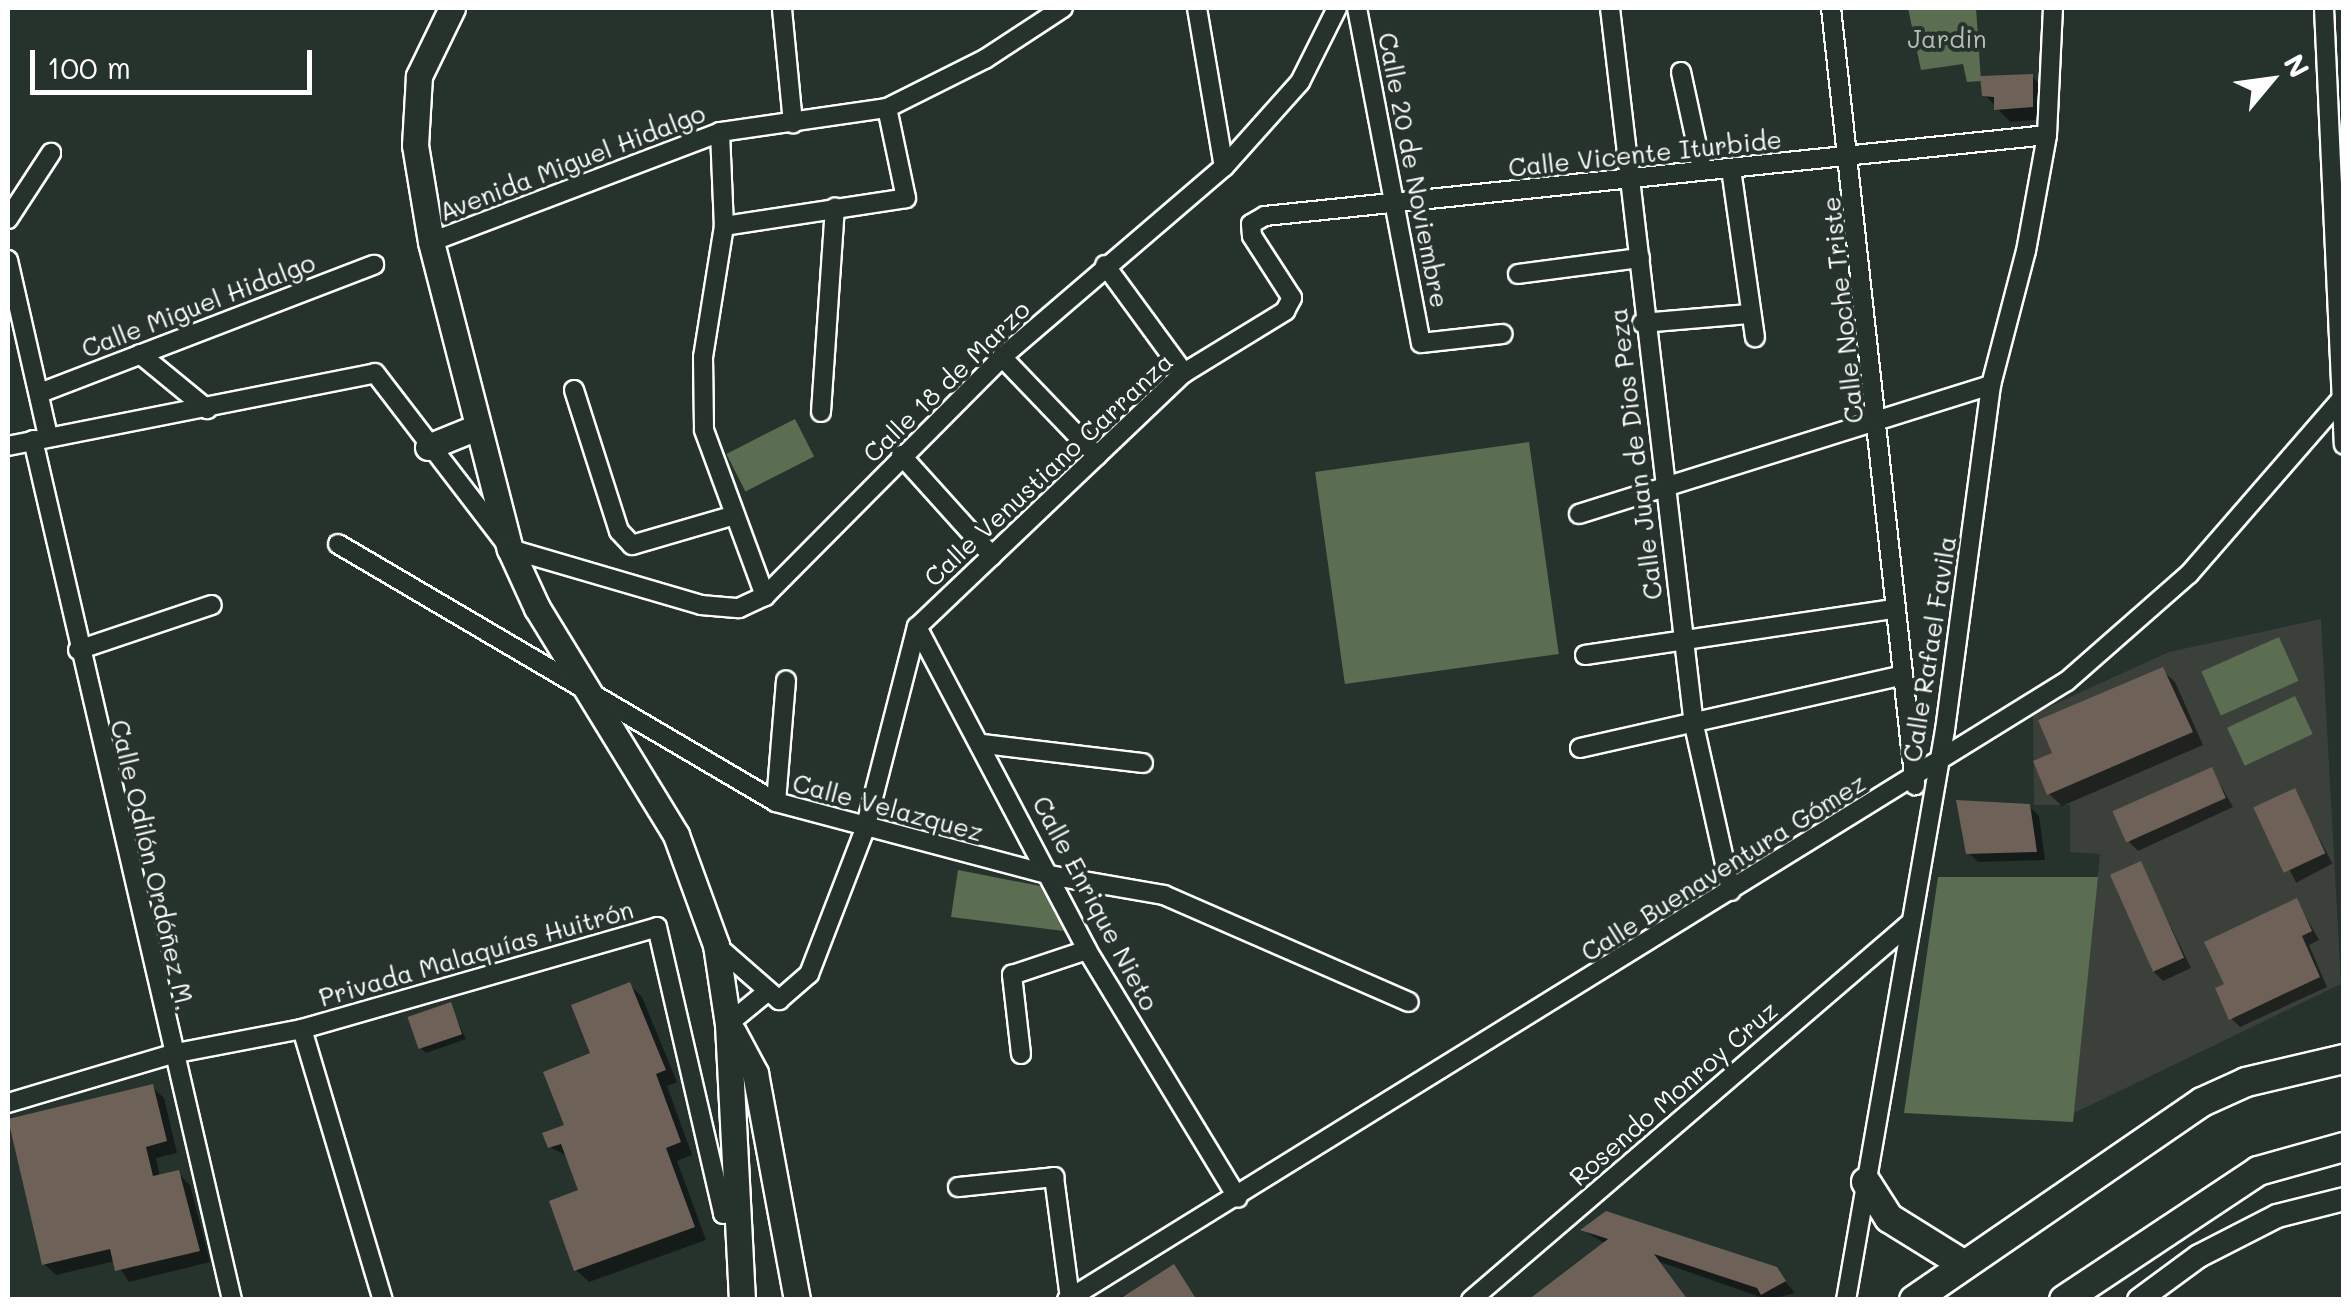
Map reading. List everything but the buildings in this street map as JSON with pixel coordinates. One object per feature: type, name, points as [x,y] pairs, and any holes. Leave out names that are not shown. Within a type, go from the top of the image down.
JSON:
[{"type":"main road","points":[[452,8],[420,76],[415,144],[431,242],[510,549],[537,608],[676,835],[716,945],[728,1024],[742,1300]]},
{"type":"main road","points":[[428,447],[477,427]]},
{"type":"main road","points":[[728,1024],[755,1073],[785,1216],[797,1300]]},
{"type":"main road","points":[[1914,1300],[2202,1102],[2246,1082],[2344,1060]]},
{"type":"main road","points":[[2064,1300],[2258,1171],[2344,1147]]},
{"type":"main road","points":[[1866,1182],[1889,1218],[1963,1264]]},
{"type":"main road","points":[[737,1211],[753,1204],[785,1216]]},
{"type":"street","name":"Avenida Miguel Hidalgo","points":[[431,242],[720,132],[887,108],[984,59],[1062,8]]},
{"type":"street","points":[[1196,8],[1224,167]]},
{"type":"street","name":"Calle 18 de Marzo","points":[[765,596],[1002,357],[1224,167],[1300,82],[1337,8]]},
{"type":"street","name":"Calle 20 de Noviembre","points":[[1357,8],[1398,203],[1421,343],[1504,334]]},
{"type":"street","name":"Calle Juan de Dios Peza","points":[[1610,8],[1632,179],[1642,323],[1694,725],[1730,890]]},
{"type":"street","name":"Calle Noche Triste","points":[[1831,8],[1851,158],[1912,779],[1928,806]]},
{"type":"street","name":"Calle Rafael Favila","points":[[1846,1300],[1936,766],[1991,385],[2026,251],[2047,135],[2053,8]]},
{"type":"street","points":[[2324,8],[2340,275],[2344,445]]},
{"type":"street","points":[[782,9],[793,122]]},
{"type":"street","points":[[1681,72],[1702,168]]},
{"type":"street","points":[[724,226],[906,198],[887,108]]},
{"type":"street","points":[[8,446],[376,373],[428,447],[510,549],[701,605],[738,608],[765,596],[732,516],[704,430],[704,358],[724,226],[720,132]]},
{"type":"street","name":"Calle Vicente Iturbide","points":[[1251,224],[1265,216],[2047,135]]},
{"type":"street","points":[[8,219],[51,154]]},
{"type":"street","points":[[1732,169],[1755,337]]},
{"type":"street","points":[[822,412],[835,207]]},
{"type":"street","name":"Calle Venustiano Carranza","points":[[917,628],[1184,372],[1285,311],[1292,298],[1252,236],[1251,224]]},
{"type":"street","points":[[1518,274],[1640,258]]},
{"type":"street","name":"Calle Odilón Ordóñez M.","points":[[8,260],[40,393],[40,438],[78,650],[232,1300]]},
{"type":"street","name":"Calle Miguel Hidalgo","points":[[40,393],[374,264]]},
{"type":"street","points":[[1105,266],[1184,372]]},
{"type":"street","points":[[1642,323],[1750,314]]},
{"type":"street","points":[[140,354],[206,409]]},
{"type":"street","points":[[1002,357],[1097,456]]},
{"type":"street","points":[[1579,514],[1991,385]]},
{"type":"street","points":[[574,390],[619,532],[632,545],[732,516]]},
{"type":"street","name":"Calle Buenaventura Gómez","points":[[1069,1298],[1238,1198],[2067,682],[2189,574],[2342,398]]},
{"type":"street","points":[[901,455],[992,556]]},
{"type":"street","name":"Calle Velazquez","points":[[338,544],[776,802],[865,830],[1054,876],[1164,895],[1409,1002]]},
{"type":"street","points":[[78,650],[212,605]]},
{"type":"street","points":[[1585,655],[1894,609]]},
{"type":"street","points":[[716,945],[779,1000],[809,974],[865,830],[917,628]]},
{"type":"street","name":"Calle Enrique Nieto","points":[[917,628],[1054,876],[1087,950],[1238,1198]]},
{"type":"street","points":[[1580,748],[1900,676]]},
{"type":"street","points":[[776,802],[786,680]]},
{"type":"street","points":[[983,744],[1144,763]]},
{"type":"street","name":"Rosendo Monroy Cruz","points":[[1471,1300],[1908,924]]},
{"type":"street","name":"Privada Malaquías Huitrón","points":[[302,1029],[657,927],[724,1214],[737,1211]]},
{"type":"street","points":[[1020,1054],[1012,975],[1087,950]]},
{"type":"street","points":[[728,1024],[767,992]]},
{"type":"street","points":[[8,1104],[172,1054],[302,1029],[383,1300]]},
{"type":"street","points":[[958,1187],[1054,1177],[1069,1298]]},
{"type":"street","points":[[2139,1300],[2199,1256],[2277,1216],[2344,1198]]},
{"type":"shaded area","points":[[2321,619],[2341,984],[2074,1113],[2100,854],[2070,852],[2070,805],[2034,805],[2033,714],[2169,652]]},
{"type":"green space","name":"Jardin","points":[[1908,8],[1976,8],[1981,81],[1967,82],[1963,64],[1921,70]]},
{"type":"green space","points":[[795,419],[814,456],[745,491],[726,454]]},
{"type":"green space","points":[[1529,442],[1559,654],[1345,684],[1315,472]]},
{"type":"green space","points":[[2279,637],[2299,681],[2221,715],[2201,672]]},
{"type":"green space","points":[[2295,696],[2313,734],[2245,766],[2227,728]]},
{"type":"green space","points":[[958,870],[1040,886],[1064,931],[951,917]]},
{"type":"green space","points":[[1938,877],[2098,877],[2073,1122],[1904,1113]]}]
